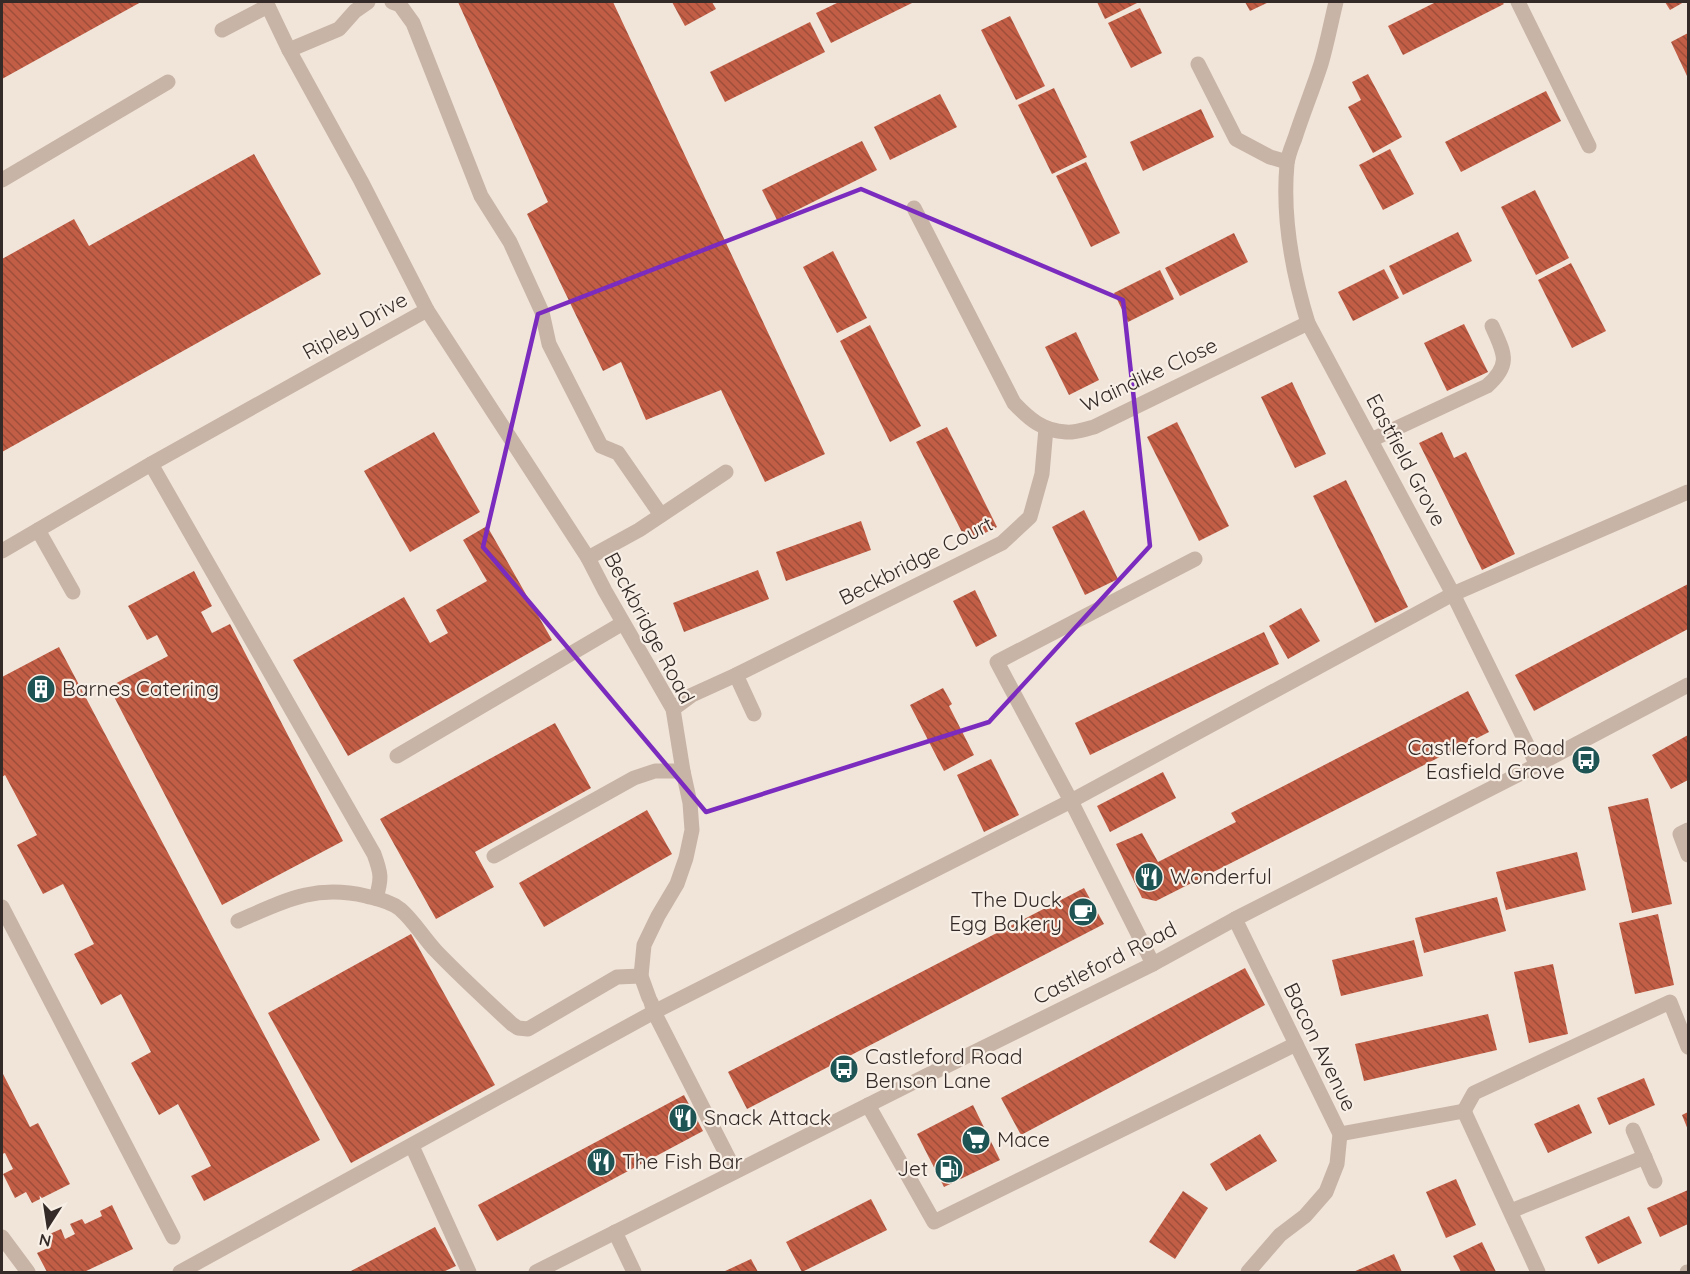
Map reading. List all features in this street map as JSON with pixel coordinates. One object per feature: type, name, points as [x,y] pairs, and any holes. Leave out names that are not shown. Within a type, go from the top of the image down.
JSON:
[{"type":"street","points":[[289,50],[339,29],[355,11],[368,2]]},
{"type":"street","points":[[392,2],[400,5],[413,23],[481,196],[510,242],[542,312],[549,344],[601,446],[618,453],[661,515]]},
{"type":"street","name":"Eastfield Grove","points":[[1336,2],[1321,63],[1287,162],[1286,202],[1293,268],[1308,322],[1453,594],[1536,765]]},
{"type":"street","points":[[1518,2],[1589,146]]},
{"type":"street","points":[[222,30],[267,4]]},
{"type":"street","name":"Ripley Drive","points":[[2,551],[427,310],[361,181],[289,50],[267,4]]},
{"type":"street","points":[[1198,64],[1236,139],[1270,157],[1287,162]]},
{"type":"street","points":[[2,180],[168,82]]},
{"type":"street","name":"Waindike Close","points":[[914,208],[1014,403],[1029,419],[1046,428],[1067,433],[1094,427],[1308,322]]},
{"type":"street","name":"Beckbridge Road","points":[[427,310],[588,558],[673,709],[690,803],[692,830],[677,884],[644,945],[641,976],[652,1005],[735,1171]]},
{"type":"street","points":[[1371,440],[1486,386],[1497,377],[1504,364],[1502,348],[1492,326]]},
{"type":"street","name":"Beckbridge Court","points":[[673,709],[692,695],[1002,543],[1030,517],[1042,474],[1046,428]]},
{"type":"street","points":[[152,464],[374,854],[381,873],[376,898]]},
{"type":"street","points":[[588,558],[629,536],[726,472]]},
{"type":"street","points":[[180,1272],[412,1146],[652,1005],[1071,801],[1453,594],[1689,492]]},
{"type":"street","points":[[38,530],[73,592]]},
{"type":"street","points":[[1153,964],[1071,801],[997,662],[1195,559]]},
{"type":"street","points":[[397,756],[623,623]]},
{"type":"street","points":[[736,675],[754,714]]},
{"type":"street","name":"Castleford Road","points":[[536,1272],[1153,964],[1235,919],[1689,685]]},
{"type":"street","points":[[494,856],[634,778],[655,771],[683,771]]},
{"type":"street","points":[[1689,830],[1680,834],[1689,855]]},
{"type":"street","points":[[238,921],[299,895],[334,891],[376,898],[398,907],[410,918],[433,948],[518,1028],[528,1029],[616,977],[641,976]]},
{"type":"street","points":[[2,907],[173,1237]]},
{"type":"street","name":"Bacon Avenue","points":[[1235,919],[1340,1134],[1337,1164],[1326,1192],[1305,1216],[1280,1235],[1248,1272]]},
{"type":"street","points":[[1464,1111],[1474,1093],[1670,1002],[1689,1047]]},
{"type":"street","points":[[868,1105],[934,1222],[1296,1044]]},
{"type":"street","points":[[1340,1134],[1464,1111]]},
{"type":"street","points":[[1464,1111],[1538,1272]]},
{"type":"street","points":[[1633,1130],[1655,1181]]},
{"type":"street","points":[[412,1146],[469,1272]]},
{"type":"street","points":[[1510,1210],[1645,1157]]},
{"type":"street","points":[[615,1232],[634,1272]]},
{"type":"street","points":[[2,1237],[28,1272]]},
{"type":"highlighted area","points":[[861,189],[1123,300],[1150,546],[989,722],[706,812],[483,547],[538,314]]},
{"type":"building","points":[[2,2],[141,2],[2,79]]},
{"type":"building","points":[[458,2],[613,2],[825,454],[765,482],[721,390],[646,420],[621,362],[603,371],[527,214],[548,202]]},
{"type":"building","points":[[672,2],[712,2],[716,9],[685,26]]},
{"type":"building","points":[[839,2],[914,2],[831,43],[816,13]]},
{"type":"building","points":[[1097,2],[1136,2],[1137,3],[1105,19]]},
{"type":"building","points":[[1245,2],[1269,2],[1250,11]]},
{"type":"building","points":[[1436,2],[1502,2],[1504,4],[1403,55],[1388,26]]},
{"type":"building","points":[[1665,2],[1684,2],[1670,10]]},
{"type":"building","points":[[1140,8],[1162,53],[1131,68],[1108,23]]},
{"type":"building","points":[[1010,16],[1045,86],[1016,100],[981,30]]},
{"type":"building","points":[[810,22],[825,52],[725,102],[710,72]]},
{"type":"building","points":[[1688,33],[1688,78],[1671,42]]},
{"type":"building","points":[[1368,74],[1402,137],[1373,153],[1348,107],[1361,100],[1352,82]]},
{"type":"building","points":[[1054,88],[1087,157],[1052,174],[1018,105]]},
{"type":"building","points":[[1546,91],[1561,121],[1461,172],[1445,142]]},
{"type":"building","points":[[940,94],[957,127],[890,160],[874,127]]},
{"type":"building","points":[[1201,109],[1214,137],[1143,171],[1130,142]]},
{"type":"building","points":[[862,141],[877,170],[777,220],[762,190]]},
{"type":"building","points":[[1390,149],[1414,194],[1383,210],[1359,165]]},
{"type":"building","points":[[254,154],[321,274],[2,452],[2,259],[74,219],[89,246]]},
{"type":"building","points":[[1086,162],[1120,233],[1091,247],[1056,176]]},
{"type":"building","points":[[1535,190],[1569,258],[1536,275],[1501,207]]},
{"type":"building","points":[[1458,232],[1472,261],[1403,295],[1389,266]]},
{"type":"building","points":[[1234,233],[1248,262],[1180,296],[1165,268]]},
{"type":"building","points":[[833,251],[867,318],[837,333],[803,267]]},
{"type":"building","points":[[1571,263],[1606,331],[1572,348],[1538,280]]},
{"type":"building","points":[[1384,269],[1399,298],[1353,321],[1338,292]]},
{"type":"building","points":[[1160,270],[1174,299],[1128,322],[1114,293]]},
{"type":"building","points":[[1464,324],[1488,372],[1447,391],[1424,343]]},
{"type":"building","points":[[870,325],[921,426],[890,442],[840,341]]},
{"type":"building","points":[[1076,332],[1099,380],[1069,395],[1045,347]]},
{"type":"building","points":[[1292,382],[1326,454],[1295,468],[1261,397]]},
{"type":"building","points":[[1177,422],[1229,526],[1199,541],[1147,437]]},
{"type":"building","points":[[947,427],[997,527],[967,542],[916,442]]},
{"type":"building","points":[[434,432],[480,512],[410,552],[364,471]]},
{"type":"building","points":[[1442,432],[1454,458],[1466,452],[1515,554],[1482,570],[1419,443]]},
{"type":"building","points":[[1346,480],[1408,607],[1375,623],[1313,496]]},
{"type":"building","points":[[1084,510],[1118,579],[1085,595],[1052,527]]},
{"type":"building","points":[[861,521],[871,550],[786,581],[776,552]]},
{"type":"building","points":[[487,526],[552,640],[348,756],[293,660],[404,597],[430,643],[448,633],[436,610],[487,581],[463,540]]},
{"type":"building","points":[[758,570],[769,599],[684,632],[673,603]]},
{"type":"building","points":[[194,571],[212,606],[201,612],[212,633],[230,624],[343,841],[222,905],[109,687],[168,656],[157,635],[147,640],[128,606]]},
{"type":"building","points":[[1688,584],[1688,629],[1534,711],[1515,675]]},
{"type":"building","points":[[975,590],[997,636],[976,647],[953,601]]},
{"type":"building","points":[[1301,608],[1320,641],[1288,659],[1269,626]]},
{"type":"building","points":[[1264,632],[1279,664],[1090,755],[1075,723]]},
{"type":"building","points":[[59,647],[320,1140],[204,1201],[191,1176],[211,1166],[178,1104],[159,1115],[131,1063],[151,1052],[121,994],[101,1005],[74,954],[94,944],[63,884],[43,894],[17,845],[37,835],[5,775],[2,777],[2,677]]},
{"type":"building","points":[[943,688],[952,704],[949,706],[974,755],[944,771],[910,705]]},
{"type":"building","points":[[1468,691],[1489,732],[1156,901],[1142,898],[1116,844],[1142,833],[1158,862],[1236,822],[1231,813]]},
{"type":"building","points":[[555,723],[591,788],[475,852],[494,887],[436,919],[380,819]]},
{"type":"building","points":[[1688,735],[1688,780],[1671,789],[1652,755]]},
{"type":"building","points":[[991,759],[1019,815],[984,832],[957,775]]},
{"type":"building","points":[[1163,772],[1176,798],[1110,832],[1097,806]]},
{"type":"building","points":[[1648,798],[1672,904],[1632,913],[1608,807]]},
{"type":"building","points":[[647,810],[672,854],[544,927],[519,883]]},
{"type":"building","points":[[1577,852],[1586,890],[1506,910],[1496,872]]},
{"type":"building","points":[[1084,888],[1104,924],[747,1109],[728,1072]]},
{"type":"building","points":[[1497,897],[1506,931],[1424,953],[1415,918]]},
{"type":"building","points":[[1658,914],[1674,985],[1635,994],[1619,923]]},
{"type":"building","points":[[411,934],[495,1085],[351,1163],[268,1013]]},
{"type":"building","points":[[1414,940],[1423,976],[1341,996],[1332,960]]},
{"type":"building","points":[[1553,964],[1568,1034],[1529,1043],[1514,972]]},
{"type":"building","points":[[1245,968],[1265,1005],[1021,1135],[1001,1098]]},
{"type":"building","points":[[1488,1014],[1497,1050],[1364,1081],[1355,1044]]},
{"type":"building","points":[[2,1072],[30,1127],[38,1123],[70,1184],[32,1203],[26,1192],[15,1198],[3,1174],[13,1169],[5,1153],[2,1154]]},
{"type":"building","points":[[1644,1078],[1655,1105],[1609,1125],[1597,1098]]},
{"type":"building","points":[[684,1095],[703,1131],[497,1241],[478,1205]]},
{"type":"building","points":[[1579,1104],[1592,1133],[1548,1153],[1534,1124]]},
{"type":"building","points":[[973,1105],[1000,1160],[944,1187],[917,1134]]},
{"type":"building","points":[[1688,1112],[1688,1130],[1682,1115]]},
{"type":"building","points":[[1260,1134],[1277,1161],[1226,1191],[1210,1164]]},
{"type":"building","points":[[1456,1179],[1476,1225],[1446,1238],[1426,1192]]},
{"type":"building","points":[[1688,1190],[1688,1224],[1660,1237],[1647,1208]]},
{"type":"building","points":[[1183,1191],[1208,1208],[1175,1259],[1149,1242]]},
{"type":"building","points":[[871,1199],[887,1230],[802,1272],[786,1242]]},
{"type":"building","points":[[112,1205],[133,1249],[84,1272],[47,1272],[37,1253],[48,1248],[43,1237],[61,1229],[65,1239],[75,1234],[70,1224],[82,1219],[85,1224],[102,1216],[100,1211]]},
{"type":"building","points":[[1629,1216],[1642,1243],[1598,1264],[1585,1237]]},
{"type":"building","points":[[435,1227],[456,1266],[443,1272],[349,1272]]},
{"type":"building","points":[[1482,1242],[1496,1272],[1461,1272],[1453,1256]]},
{"type":"building","points":[[1394,1254],[1402,1272],[1353,1272],[1367,1266]]},
{"type":"building","points":[[751,1259],[758,1272],[723,1272]]},
{"type":"place","name":"Barnes Catering","points":[[41,689]]},
{"type":"place","name":"Castleford Road Easfield Grove","points":[[1586,760]]},
{"type":"place","name":"Wonderful","points":[[1149,877]]},
{"type":"place","name":"The Duck Egg Bakery","points":[[1083,912]]},
{"type":"place","name":"Castleford Road Benson Lane","points":[[844,1069]]},
{"type":"place","name":"Snack Attack","points":[[683,1118]]},
{"type":"place","name":"Mace","points":[[976,1140]]},
{"type":"place","name":"The Fish Bar","points":[[601,1162]]},
{"type":"place","name":"Jet","points":[[949,1169]]}]
